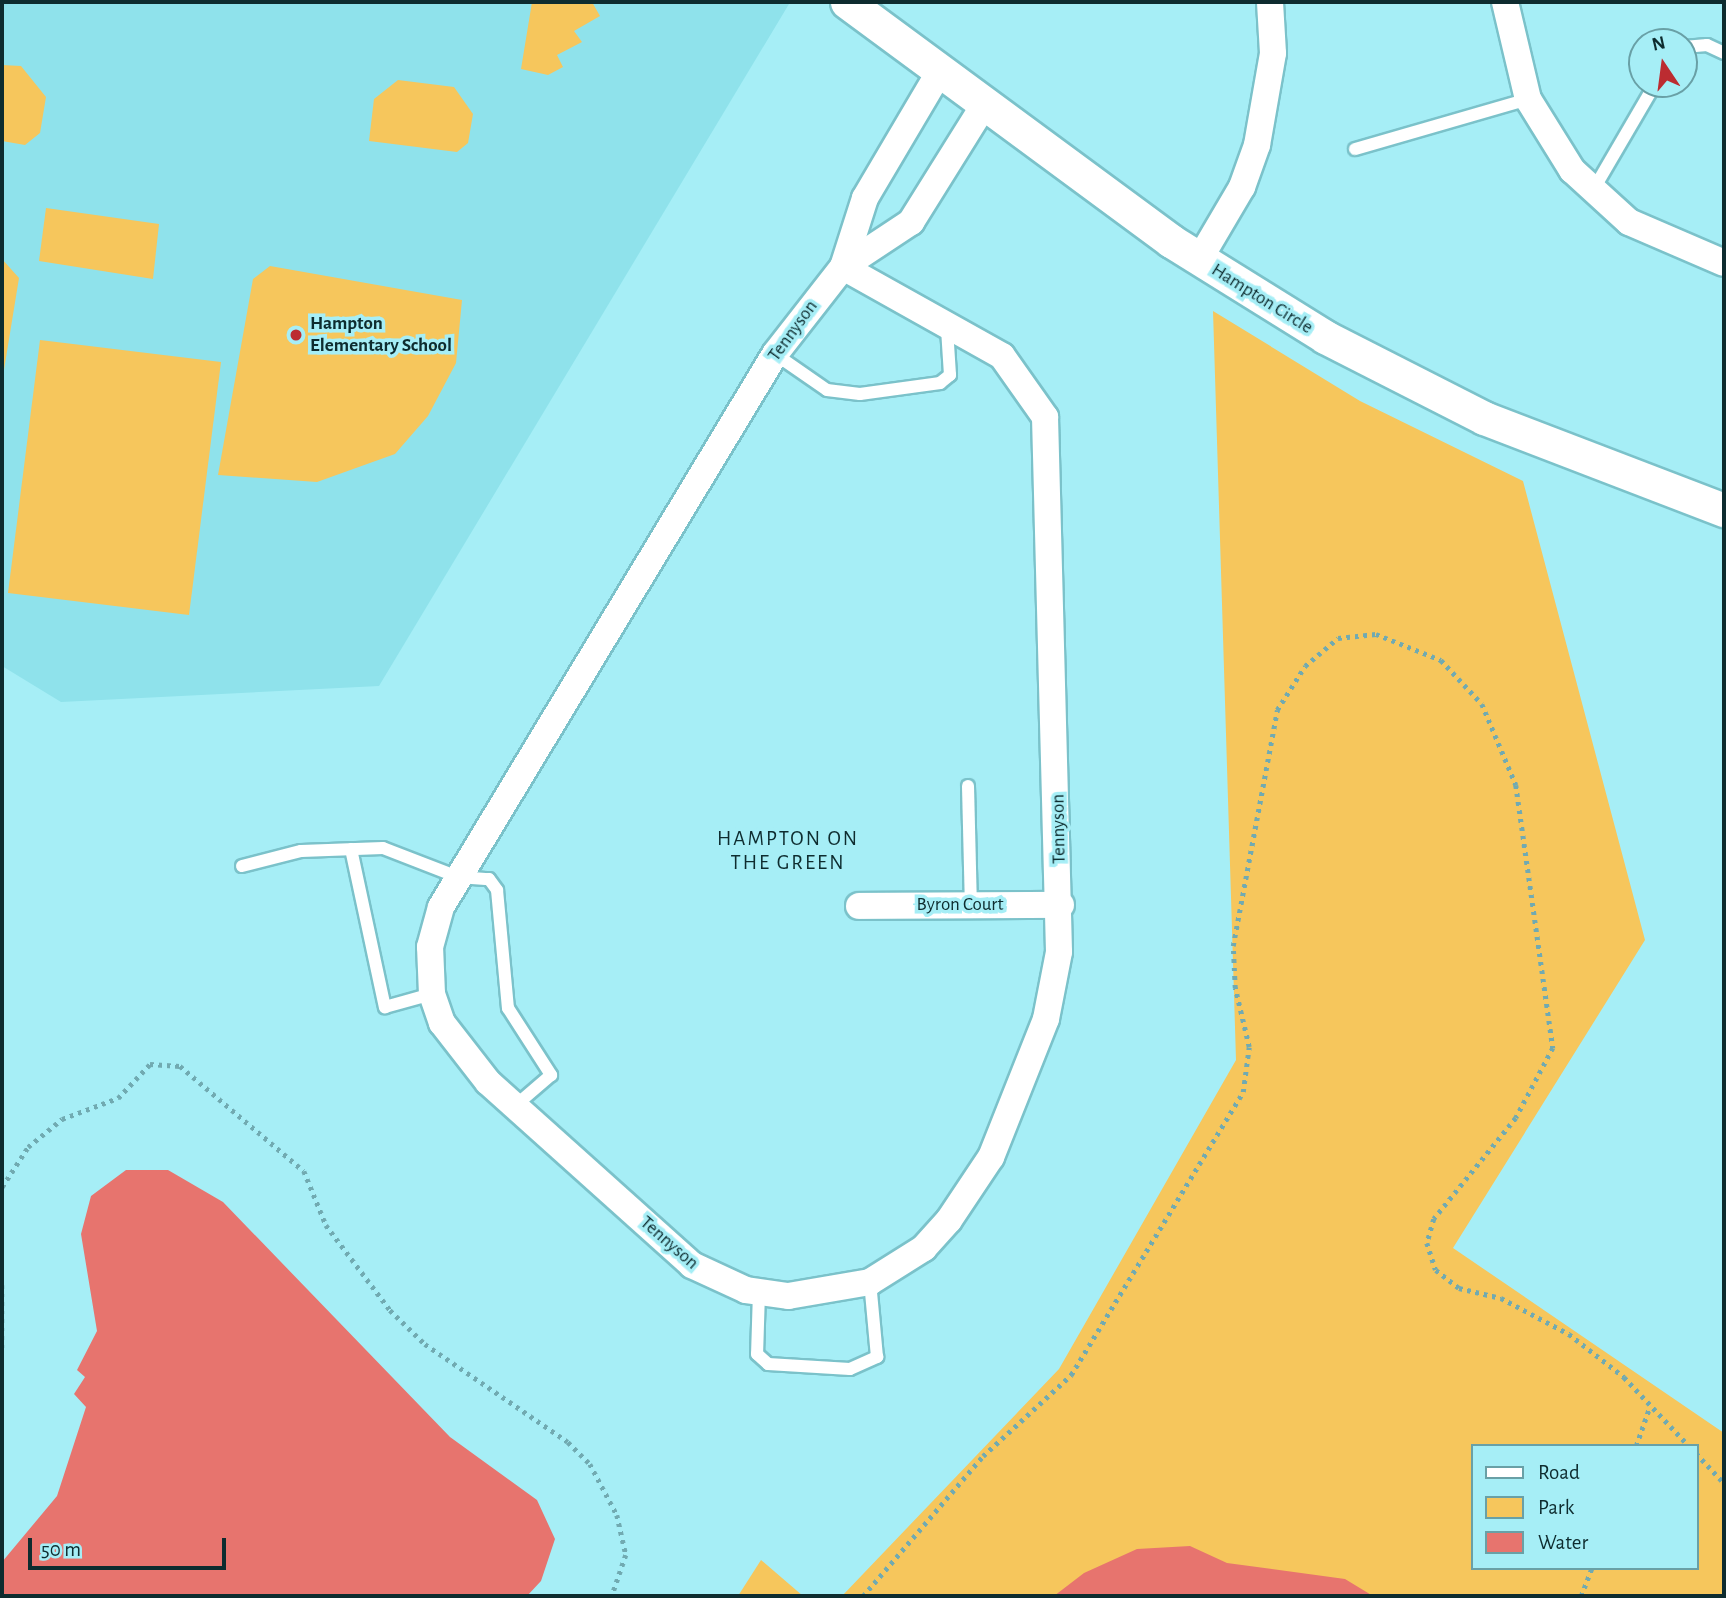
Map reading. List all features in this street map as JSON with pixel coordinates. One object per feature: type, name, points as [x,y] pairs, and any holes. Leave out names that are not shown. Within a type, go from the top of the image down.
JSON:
[{"type":"street","name":"Hampton Circle","points":[[847,2],[1199,260],[1431,394],[1585,461],[1724,510]]},
{"type":"street","points":[[1199,260],[1242,187],[1257,145],[1273,53],[1270,2]]},
{"type":"street","points":[[1505,2],[1528,99],[1557,152],[1592,192],[1667,243],[1724,263]]},
{"type":"street","name":"Tennyson","points":[[843,267],[865,198],[940,71]]},
{"type":"street","name":"Tennyson","points":[[843,267],[947,328],[1002,356],[1035,395],[1046,427],[1060,905],[1046,1019],[991,1157],[924,1248],[870,1282],[812,1296],[759,1292],[692,1265],[466,1060],[432,994],[434,926],[458,877],[775,354],[843,267],[911,222],[984,105]]},
{"type":"street","name":"Byron Court","points":[[859,905],[1060,905]]},
{"type":"lane","points":[[1698,46],[1707,45],[1724,53]]},
{"type":"lane","points":[[1592,192],[1647,98]]},
{"type":"lane","points":[[1354,149],[1528,99]]},
{"type":"lane","points":[[775,354],[827,390],[860,394],[940,383],[950,376],[947,328]]},
{"type":"lane","points":[[968,786],[971,905]]},
{"type":"lane","points":[[242,866],[301,851],[383,848],[458,877],[489,879],[497,890],[508,1008],[548,1062],[551,1075],[516,1105]]},
{"type":"lane","points":[[351,849],[385,1007],[432,994]]},
{"type":"lane","points":[[759,1292],[757,1354],[768,1364],[850,1369],[877,1357],[870,1282]]},
{"type":"path","points":[[863,1596],[983,1456],[1071,1375],[1243,1092],[1249,1047],[1235,988],[1234,946],[1277,710],[1305,666],[1338,638],[1376,634],[1441,660],[1482,704],[1516,785],[1521,812],[1553,1048],[1516,1118],[1434,1219],[1427,1243],[1436,1270],[1460,1288],[1501,1298],[1569,1334],[1650,1406],[1687,1444]]},
{"type":"path","points":[[2,1187],[28,1147],[62,1119],[118,1098],[150,1064],[180,1066],[304,1171],[326,1225],[390,1310],[425,1344],[568,1442],[590,1464],[617,1515],[626,1555],[612,1596]]},
{"type":"path","points":[[2,1284],[2,1350]]},
{"type":"path","points":[[1637,1444],[1650,1406]]},
{"type":"path","points":[[1698,1455],[1724,1483]]},
{"type":"path","points":[[1581,1596],[1590,1570]]},
{"type":"shaded area","name":"Hampton Elementary School","points":[[2,2],[789,4],[379,686],[61,702],[2,666]]},
{"type":"green space","points":[[532,2],[592,2],[600,16],[574,31],[582,42],[557,55],[563,67],[548,75],[521,69]]},
{"type":"green space","points":[[2,65],[21,66],[46,97],[40,133],[25,145],[2,141]]},
{"type":"green space","points":[[398,80],[454,87],[473,114],[468,143],[457,152],[369,141],[374,99]]},
{"type":"green space","points":[[46,208],[159,224],[153,279],[39,261]]},
{"type":"green space","points":[[2,259],[19,278],[2,382]]},
{"type":"green space","points":[[270,266],[462,300],[456,363],[428,416],[395,454],[317,482],[218,475],[253,279]]},
{"type":"green space","points":[[1213,311],[1360,401],[1523,481],[1645,940],[1453,1248],[1724,1433],[1724,1596],[842,1596],[1059,1369],[1236,1060]]},
{"type":"green space","points":[[40,340],[221,362],[189,615],[8,593]]},
{"type":"green space","points":[[761,1560],[803,1596],[738,1596]]},
{"type":"water","points":[[126,1170],[168,1170],[223,1202],[450,1437],[537,1500],[555,1539],[541,1581],[527,1596],[2,1596],[2,1562],[57,1496],[86,1407],[74,1394],[85,1377],[77,1370],[97,1331],[81,1234],[91,1196]]},
{"type":"water","points":[[1190,1546],[1227,1563],[1345,1579],[1373,1596],[1054,1596],[1084,1573],[1137,1549]]},
{"type":"place","name":"Hampton Elementary School","points":[[296,335]]},
{"type":"district","name":"HAMPTON ON THE GREEN","points":[[788,851]]}]
